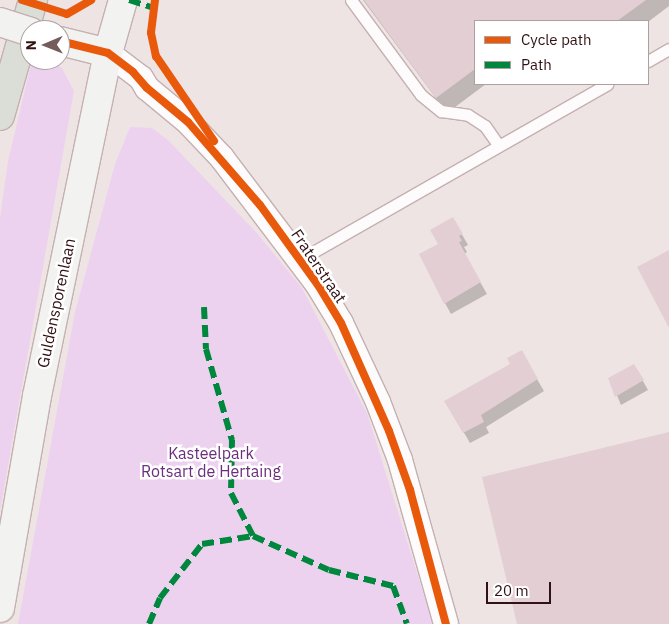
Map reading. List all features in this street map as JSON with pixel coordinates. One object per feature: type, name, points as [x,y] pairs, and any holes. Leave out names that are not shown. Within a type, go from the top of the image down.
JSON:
[{"type":"highway","points":[[0,116],[33,0]]},
{"type":"main road","name":"Guldensporenlaan","points":[[0,608],[37,396],[108,53],[124,0]]},
{"type":"main road","points":[[0,22],[20,29]]},
{"type":"main road","name":"Fraterstraat","points":[[70,44],[108,53]]},
{"type":"street","name":"Fraterstraat","points":[[108,53],[140,78],[147,88],[188,122],[222,158],[299,260],[340,323],[378,402],[410,490],[446,624]]},
{"type":"lane","points":[[351,0],[421,95],[441,111],[468,115],[484,126],[499,146]]},
{"type":"lane","points":[[649,60],[669,49]]},
{"type":"lane","points":[[299,260],[605,85]]},
{"type":"green space","points":[[30,70],[63,70],[74,91],[0,511],[0,218],[8,161]]},
{"type":"green space","name":"Kasteelpark Rotsart de Hertaing","points":[[130,127],[152,128],[168,140],[256,232],[302,288],[367,413],[433,624],[18,624],[75,312],[115,164]]},
{"type":"building","points":[[364,0],[646,0],[618,20],[474,20],[474,70],[436,98]]},
{"type":"building","points":[[453,217],[463,234],[459,236],[462,241],[459,242],[481,282],[444,304],[419,254],[438,244],[430,230]]},
{"type":"building","points":[[669,250],[669,328],[637,267]]},
{"type":"building","points":[[522,350],[538,379],[481,415],[484,422],[463,433],[444,401],[510,364],[507,358]]},
{"type":"building","points":[[634,364],[644,380],[615,397],[608,378]]},
{"type":"building","points":[[669,432],[669,624],[517,624],[482,477]]},
{"type":"marked path","points":[[129,0],[153,8]]},
{"type":"marked path","points":[[204,307],[206,349],[232,440],[231,493],[253,536]]},
{"type":"marked path","points":[[149,624],[160,598],[202,544],[253,536],[329,570],[393,586],[407,624]]},
{"type":"cycle path","points":[[22,0],[67,14],[91,0]]},
{"type":"cycle path","points":[[155,0],[151,33],[156,56],[214,141]]},
{"type":"cycle path","points":[[70,44],[108,53],[133,72],[147,88],[188,122],[260,205],[318,285],[341,323],[389,431],[410,490],[446,624]]}]
